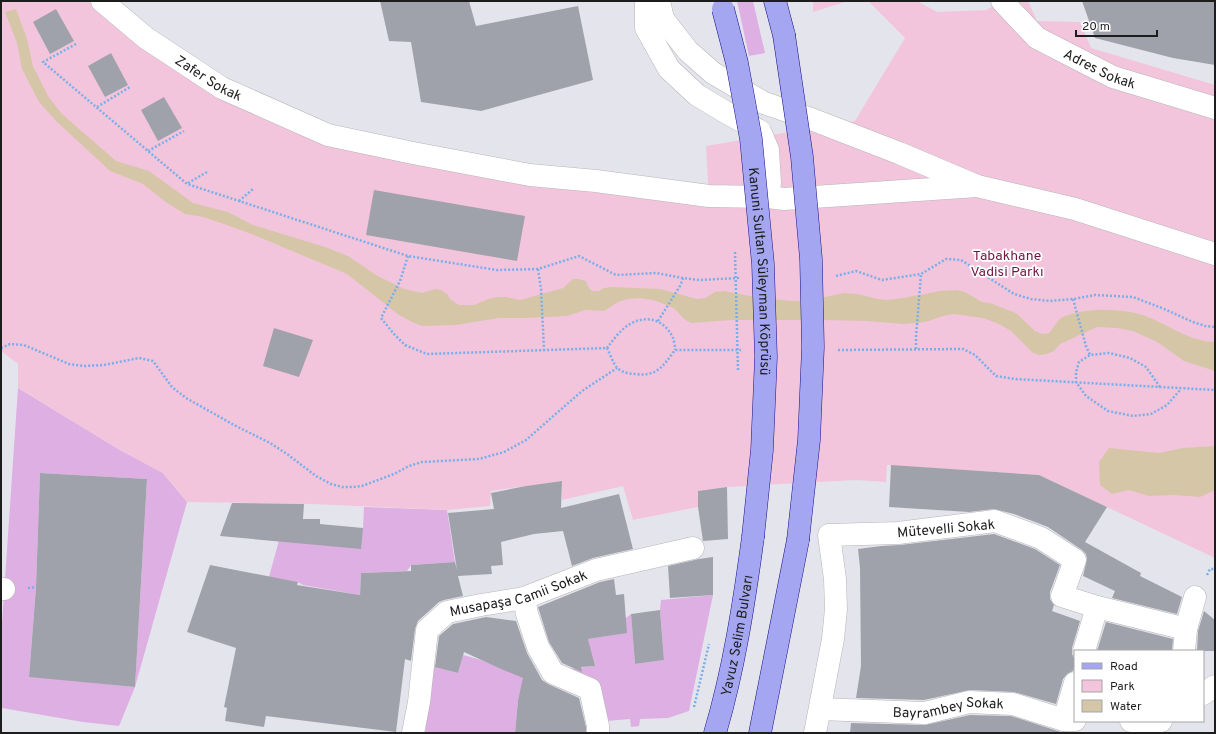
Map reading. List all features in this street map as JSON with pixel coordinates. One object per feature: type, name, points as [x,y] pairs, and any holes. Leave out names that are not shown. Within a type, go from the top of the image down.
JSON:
[{"type":"main road","points":[[760,733],[798,540],[809,440],[813,347],[811,259],[802,157],[784,35],[775,1]]},
{"type":"main road","name":"Kanuni Sultan Süleyman Köprüsü","points":[[722,5],[737,63],[752,139],[763,264],[766,357],[763,443],[753,536]]},
{"type":"main road","name":"Yavuz Selim Bulvarı","points":[[715,733],[724,702],[744,606],[753,536]]},
{"type":"street","name":"Zafer Sokak","points":[[102,1],[146,38],[222,88],[328,135],[413,153],[530,174],[709,196],[768,197],[784,199],[978,186]]},
{"type":"street","points":[[646,1],[646,28],[669,69],[697,95],[760,131],[768,150],[770,183],[768,197]]},
{"type":"street","points":[[659,1],[664,19],[688,51],[713,73],[764,103],[811,119],[899,153],[978,186],[1075,209],[1215,254]]},
{"type":"street","points":[[784,35],[788,1]]},
{"type":"street","name":"Adres Sokak","points":[[1002,1],[1037,38],[1113,77],[1215,108]]},
{"type":"street","name":"Mütevelli Sokak","points":[[820,709],[833,639],[836,609],[835,579],[829,535],[898,533],[996,521],[1041,538],[1075,560],[1062,596],[1097,607]]},
{"type":"street","name":"Musapaşa Camii Sokak","points":[[413,733],[419,702],[427,630],[447,612],[524,598],[596,570],[693,548]]},
{"type":"street","points":[[1184,650],[1186,630],[1195,597]]},
{"type":"street","points":[[524,598],[527,614],[538,647],[553,673],[590,689],[598,726],[598,733]]},
{"type":"street","points":[[1084,650],[1097,607],[1186,630]]},
{"type":"street","points":[[1204,693],[1215,686]]},
{"type":"street","points":[[1070,720],[1074,690]]},
{"type":"street","name":"Bayrambey Sokak","points":[[820,709],[925,713],[969,702],[1013,704],[1070,720]]},
{"type":"street","points":[[815,733],[820,709]]},
{"type":"path","points":[[76,44],[43,62],[187,184],[408,256],[497,270],[538,269],[579,256],[616,275],[656,273],[699,280],[743,278]]},
{"type":"path","points":[[97,107],[130,87]]},
{"type":"path","points":[[148,151],[184,131]]},
{"type":"path","points":[[187,184],[207,172]]},
{"type":"path","points":[[239,201],[253,189]]},
{"type":"path","points":[[735,250],[738,376]]},
{"type":"path","points":[[385,312],[400,281],[408,256]]},
{"type":"path","points":[[836,276],[856,271],[882,280],[921,274],[946,259],[961,260],[1014,294],[1030,299],[1050,301],[1094,295],[1133,297],[1193,322],[1205,326],[1215,326]]},
{"type":"path","points":[[538,269],[541,289],[544,350]]},
{"type":"path","points":[[916,349],[921,274]]},
{"type":"path","points":[[658,321],[680,286],[683,278]]},
{"type":"path","points":[[1073,299],[1086,346],[1090,355]]},
{"type":"path","points":[[607,348],[622,330],[634,322],[646,319],[658,321],[666,327],[673,338],[676,350]]},
{"type":"path","points":[[1,348],[10,344],[24,345],[69,364],[84,366],[104,365],[139,358],[153,361],[172,387],[186,398],[270,443],[316,476],[331,484],[342,487],[362,486],[422,462],[479,459],[504,452],[526,440],[582,392],[617,368]]},
{"type":"path","points":[[1160,388],[1146,367],[1130,358],[1109,353],[1090,355],[1079,362],[1076,372],[1076,382],[1086,396],[1108,412],[1133,416],[1152,414],[1167,405],[1181,389]]},
{"type":"shaded area","points":[[737,1],[753,1],[765,53],[749,56]]},
{"type":"shaded area","points":[[18,388],[120,450],[163,473],[187,502],[135,687],[119,726],[83,722],[2,708],[1,638]],"holes":[[[40,473],[147,479],[135,687],[29,676],[36,587]]]},
{"type":"shaded area","points":[[364,507],[447,510],[455,562],[411,565],[407,571],[361,573],[360,595],[303,585],[298,582],[269,577],[281,533],[363,528]]},
{"type":"shaded area","points":[[713,595],[689,711],[668,718],[640,719],[639,726],[631,727],[630,719],[607,721],[567,669],[594,666],[588,639],[619,634],[619,618],[626,618],[631,614],[635,664],[664,660],[660,610],[661,600]]},
{"type":"shaded area","points":[[463,655],[481,660],[503,669],[530,668],[522,685],[518,700],[515,733],[425,733],[433,666],[458,673]]},
{"type":"green space","name":"Tabakhane Vadisi Parkı","points":[[1,1],[87,1],[325,143],[709,200],[706,146],[855,121],[905,38],[868,1],[917,1],[937,12],[987,10],[999,1],[1028,1],[1037,21],[1080,22],[1091,48],[1215,85],[1215,558],[1039,475],[887,465],[886,482],[856,480],[727,487],[698,491],[698,507],[633,520],[623,486],[562,500],[562,481],[491,491],[490,506],[447,510],[312,504],[187,502],[163,473],[120,450],[18,388],[18,364],[1,351]]},
{"type":"green space","points":[[813,1],[848,1],[813,12]]},
{"type":"water","points":[[16,9],[27,39],[33,66],[48,96],[62,114],[116,161],[149,171],[193,203],[228,212],[253,225],[325,247],[348,256],[376,275],[404,289],[422,293],[435,289],[441,290],[447,294],[451,300],[459,305],[474,305],[497,297],[520,300],[563,288],[573,279],[586,281],[592,291],[599,291],[604,288],[612,287],[660,289],[697,299],[705,298],[715,292],[724,291],[755,297],[791,301],[816,299],[844,293],[887,300],[940,291],[957,290],[965,292],[982,302],[990,303],[1016,313],[1035,331],[1042,334],[1049,333],[1059,320],[1073,313],[1110,310],[1145,316],[1199,340],[1215,342],[1215,371],[1184,361],[1157,342],[1133,331],[1117,328],[1097,327],[1060,344],[1054,351],[1040,355],[1033,353],[1011,331],[999,324],[983,318],[954,314],[929,321],[902,324],[867,321],[821,320],[732,320],[691,323],[684,319],[675,309],[667,305],[653,300],[640,298],[618,302],[604,311],[585,310],[567,316],[499,318],[456,325],[422,326],[399,315],[347,274],[227,225],[203,217],[185,214],[167,203],[143,184],[110,171],[56,121],[39,102],[22,69],[17,43],[5,12]]},
{"type":"water","points":[[1215,446],[1215,490],[1200,497],[1174,495],[1149,496],[1129,490],[1112,494],[1100,485],[1099,462],[1109,448],[1159,453],[1183,448]]},
{"type":"building","points":[[380,1],[469,1],[476,26],[578,6],[593,80],[481,111],[421,102],[411,42],[389,41]]},
{"type":"building","points":[[1082,1],[1215,1],[1215,65],[1173,58],[1095,38]]},
{"type":"building","points":[[56,9],[74,41],[50,54],[33,22]]},
{"type":"building","points":[[111,53],[128,85],[105,97],[88,66]]},
{"type":"building","points":[[164,97],[182,128],[158,141],[141,110]]},
{"type":"building","points":[[374,190],[525,216],[517,261],[366,235]]},
{"type":"building","points":[[274,328],[313,340],[299,377],[263,366]]},
{"type":"building","points":[[891,465],[1039,475],[1107,507],[1085,542],[1141,573],[1140,576],[1182,597],[1177,614],[1112,598],[1115,591],[1083,576],[1087,559],[1086,554],[1082,550],[1048,527],[1014,514],[994,509],[969,512],[889,507]]},
{"type":"building","points":[[40,473],[147,479],[135,687],[29,677],[36,587]]},
{"type":"building","points":[[562,481],[561,508],[619,494],[633,549],[593,558],[572,566],[563,531],[534,534],[501,542],[503,565],[491,566],[492,574],[458,576],[463,596],[439,602],[418,621],[415,629],[411,661],[405,659],[396,732],[266,716],[264,727],[225,721],[227,708],[224,707],[236,648],[187,632],[210,565],[298,582],[297,585],[360,595],[361,573],[411,571],[411,565],[455,562],[457,570],[448,513],[494,509],[491,493]]},
{"type":"building","points":[[727,487],[728,539],[703,541],[698,507],[698,491]]},
{"type":"building","points":[[232,503],[304,504],[303,519],[320,519],[320,524],[363,528],[361,549],[220,536]]},
{"type":"building","points":[[994,534],[1035,549],[1060,565],[1050,592],[1050,599],[1054,605],[1052,611],[1080,621],[1072,648],[1074,658],[1073,671],[1067,674],[1063,679],[1056,704],[1014,692],[970,690],[924,700],[856,698],[861,666],[860,568],[858,549]]},
{"type":"building","points":[[713,557],[713,595],[670,598],[668,566]]},
{"type":"building","points":[[614,579],[616,595],[624,594],[627,633],[588,639],[595,666],[581,667],[582,672],[562,663],[549,642],[538,607],[600,582]]},
{"type":"building","points":[[660,610],[664,660],[635,664],[631,614]]},
{"type":"building","points":[[1204,611],[1215,620],[1215,651],[1197,650],[1198,631]]},
{"type":"building","points":[[486,617],[516,621],[527,653],[542,680],[579,698],[586,733],[515,733],[518,700],[523,678],[464,652],[458,673],[435,667],[439,636],[453,624]]},
{"type":"building","points":[[1106,622],[1173,639],[1172,650],[1097,650]]},
{"type":"building","points":[[970,715],[1011,716],[1064,733],[850,733],[851,723],[925,725]]}]
